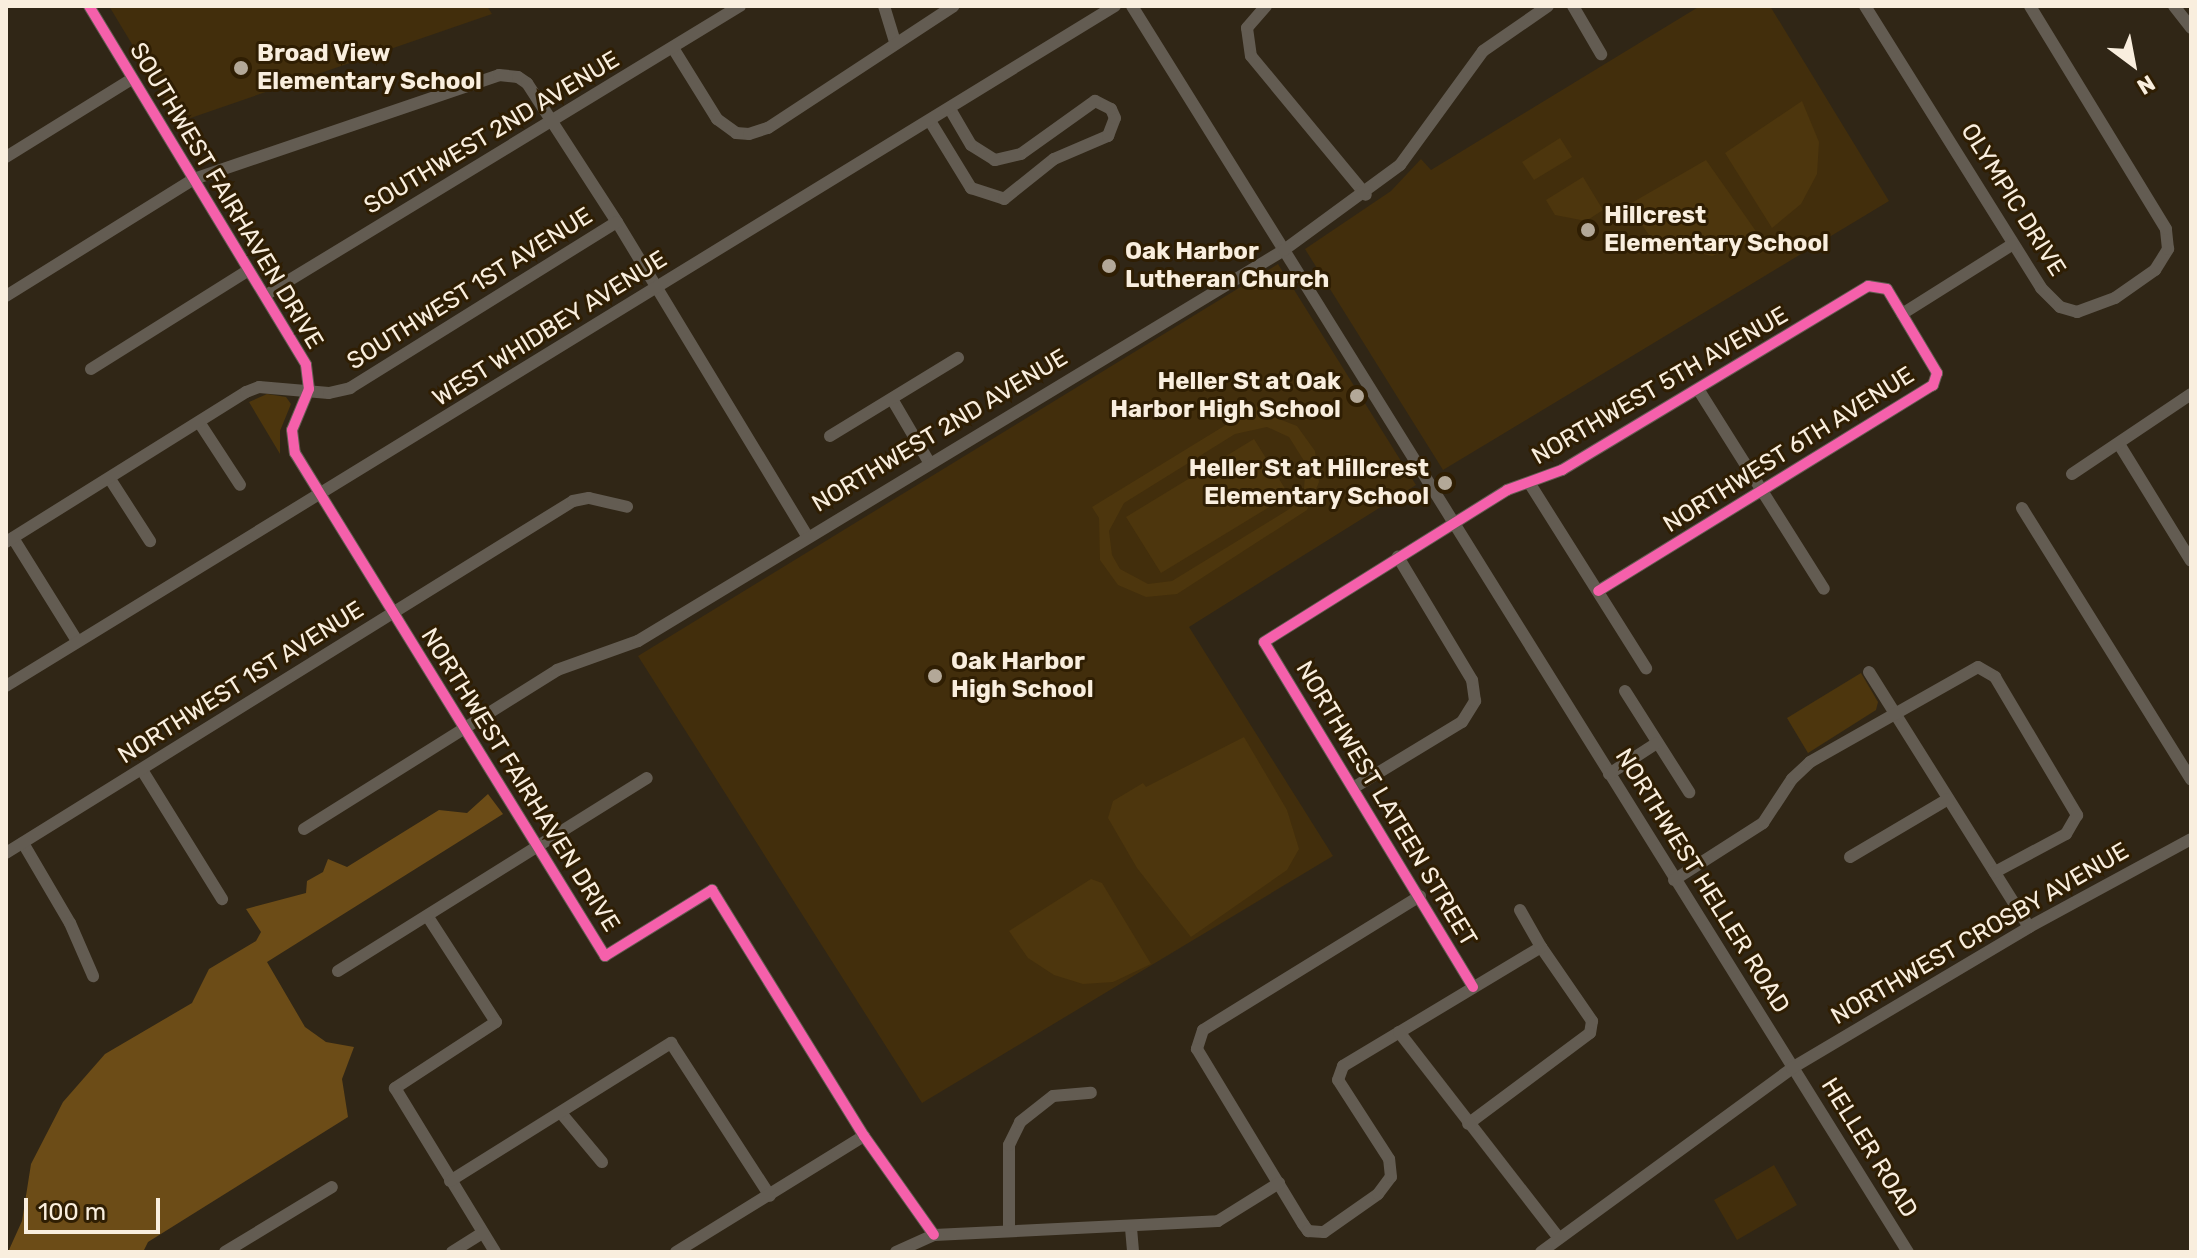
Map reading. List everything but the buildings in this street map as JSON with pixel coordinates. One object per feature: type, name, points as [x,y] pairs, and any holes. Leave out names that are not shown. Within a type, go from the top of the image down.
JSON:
[{"type":"street","name":"SOUTHWEST FAIRHAVEN DRIVE","points":[[89,6],[306,365],[309,389],[291,440],[321,496]]},
{"type":"street","name":"SOUTHWEST 2ND AVENUE","points":[[265,295],[740,6]]},
{"type":"street","points":[[884,6],[895,42]]},
{"type":"street","points":[[673,48],[717,119],[736,133],[749,134],[768,128],[954,6]]},
{"type":"street","name":"WEST WHIDBEY AVENUE","points":[[6,686],[321,496],[1115,6]]},
{"type":"street","name":"NORTHWEST HELLER ROAD","points":[[1132,6],[1792,1068]]},
{"type":"street","points":[[1266,6],[1247,28],[1251,56],[1366,195]]},
{"type":"street","name":"NORTHWEST 2ND AVENUE","points":[[304,829],[566,665],[625,648],[1284,250],[1366,195],[1422,141],[1483,51],[1548,6]]},
{"type":"street","points":[[1573,6],[1601,54]]},
{"type":"street","name":"OLYMPIC DRIVE","points":[[1865,6],[2041,288],[2069,313],[2115,298],[2155,270],[2168,249],[2161,217],[2030,6]]},
{"type":"street","points":[[2174,6],[2191,28]]},
{"type":"street","points":[[6,296],[194,179],[499,75],[527,83],[617,222],[808,537]]},
{"type":"street","points":[[6,157],[132,79]]},
{"type":"street","points":[[930,121],[971,188],[1004,199],[1054,159],[1108,136],[1115,118],[1111,109],[1095,101],[1021,154],[995,160],[971,145],[950,109]]},
{"type":"street","name":"SOUTHWEST 1ST AVENUE","points":[[9,540],[259,387],[350,388],[617,222]]},
{"type":"street","points":[[1902,314],[2013,244]]},
{"type":"street","points":[[91,369],[249,270]]},
{"type":"street","name":"NORTHWEST 5TH AVENUE","points":[[1264,642],[1507,490],[1530,484],[1698,389],[1872,284],[1887,289],[1902,314]]},
{"type":"street","name":"NORTHWEST 6TH AVENUE","points":[[1598,591],[1933,385],[1937,373],[1902,314]]},
{"type":"street","points":[[830,436],[958,358]]},
{"type":"street","points":[[1698,389],[1824,589]]},
{"type":"street","points":[[2072,474],[2191,394]]},
{"type":"street","points":[[892,399],[929,462]]},
{"type":"street","points":[[199,422],[240,485]]},
{"type":"street","points":[[2119,444],[2191,561]]},
{"type":"street","points":[[110,479],[150,541]]},
{"type":"street","points":[[1530,484],[1646,668]]},
{"type":"street","name":"NORTHWEST FAIRHAVEN DRIVE","points":[[321,496],[605,956],[712,890],[864,1136],[934,1235]]},
{"type":"street","name":"NORTHWEST 1ST AVENUE","points":[[6,853],[573,501],[589,498],[627,507]]},
{"type":"street","points":[[2022,508],[2191,780]]},
{"type":"street","points":[[9,540],[77,641]]},
{"type":"street","points":[[1353,788],[1462,722],[1475,701],[1472,680],[1398,557]]},
{"type":"street","name":"NORTHWEST LATEEN STREET","points":[[1264,642],[1473,987]]},
{"type":"street","points":[[1674,880],[1763,823],[1792,779],[1810,762],[1971,668],[1984,668],[1995,677],[2077,815],[2066,834],[1995,872]]},
{"type":"street","points":[[1869,672],[2029,927]]},
{"type":"street","points":[[1625,691],[1689,792]]},
{"type":"street","points":[[1609,774],[1657,743]]},
{"type":"street","points":[[142,770],[222,899]]},
{"type":"street","points":[[338,971],[647,778]]},
{"type":"street","points":[[1850,857],[1948,799]]},
{"type":"street","name":"NORTHWEST CROSBY AVENUE","points":[[1541,1252],[1792,1068],[2029,927],[2191,839]]},
{"type":"street","points":[[23,843],[70,923],[93,976]]},
{"type":"street","points":[[1420,896],[1198,1036],[1200,1056],[1308,1231],[1315,1233],[1334,1226],[1385,1187],[1391,1177],[1389,1159],[1337,1074],[1399,1032],[1541,947]]},
{"type":"street","points":[[1468,1124],[1590,1033],[1592,1021],[1541,947],[1520,910]]},
{"type":"street","points":[[428,917],[496,1022],[395,1088],[495,1252]]},
{"type":"street","points":[[1399,1032],[1559,1238]]},
{"type":"street","points":[[450,1181],[671,1043],[770,1196]]},
{"type":"street","name":"HELLER ROAD","points":[[1792,1068],[1908,1252]]},
{"type":"street","points":[[1009,1230],[1009,1145],[1020,1122],[1053,1096],[1091,1093]]},
{"type":"street","points":[[561,1113],[602,1162]]},
{"type":"street","points":[[676,1252],[864,1136]]},
{"type":"street","points":[[896,1252],[934,1235],[1131,1228],[1218,1221],[1279,1183]]},
{"type":"street","points":[[225,1252],[332,1187]]},
{"type":"street","points":[[1131,1228],[1133,1252]]},
{"type":"street","points":[[452,1252],[483,1233]]},
{"type":"shaded area","name":"Broad View Elementary School","points":[[109,6],[487,6],[492,14],[179,122]]},
{"type":"shaded area","name":"Hillcrest Elementary School","points":[[1700,6],[1770,6],[1889,201],[1443,470],[1305,249],[1391,191],[1421,159],[1431,170]]},
{"type":"shaded area","points":[[1802,101],[1819,142],[1817,174],[1801,204],[1772,228],[1725,153]]},
{"type":"shaded area","points":[[1560,138],[1572,157],[1534,180],[1522,162]]},
{"type":"shaded area","points":[[1706,160],[1760,237],[1712,256],[1663,244],[1649,235],[1628,205]]},
{"type":"shaded area","points":[[1583,177],[1603,210],[1586,221],[1555,215],[1546,200]]},
{"type":"shaded area","name":"Oak Harbor High School","points":[[1278,264],[1416,485],[1189,627],[1333,856],[922,1103],[638,656]]},
{"type":"shaded area","points":[[267,394],[286,397],[291,404],[280,431],[280,454],[249,402]]},
{"type":"shaded area","points":[[1260,404],[1266,414],[1297,426],[1315,451],[1319,482],[1307,510],[1177,594],[1146,597],[1118,585],[1100,560],[1099,518],[1092,507]],"holes":[[[1267,427],[1289,437],[1306,464],[1304,488],[1291,508],[1172,581],[1148,584],[1120,569],[1112,555],[1109,531],[1124,503],[1235,434]]]},
{"type":"shaded area","points":[[1254,439],[1289,495],[1161,573],[1126,517]]},
{"type":"shaded area","points":[[1861,673],[1878,702],[1876,710],[1808,753],[1787,718]]},
{"type":"shaded area","points":[[1244,737],[1287,810],[1299,849],[1287,870],[1191,937],[1137,868],[1108,818],[1113,801],[1143,783],[1146,787]]},
{"type":"shaded area","points":[[488,794],[503,814],[267,962],[305,1027],[326,1042],[354,1047],[342,1079],[348,1117],[148,1242],[143,1252],[8,1252],[22,1221],[31,1164],[63,1102],[105,1054],[192,1003],[209,969],[256,941],[261,932],[246,909],[306,893],[307,881],[323,872],[328,859],[347,867],[439,810],[467,813]]},
{"type":"shaded area","points":[[1091,879],[1102,883],[1151,964],[1113,982],[1083,984],[1054,975],[1028,958],[1009,931]]},
{"type":"shaded area","points":[[1774,1165],[1797,1205],[1737,1240],[1714,1200]]},
{"type":"cycle path","points":[[89,6],[306,365],[309,389],[292,430],[295,453],[605,956],[712,890],[864,1136],[934,1235]]},
{"type":"cycle path","points":[[1473,987],[1264,642],[1507,490],[1562,470],[1868,286],[1887,289],[1937,373],[1933,385],[1598,591]]},
{"type":"place","name":"Broad View Elementary School","points":[[241,68]]},
{"type":"place","name":"Hillcrest Elementary School","points":[[1588,230]]},
{"type":"place","name":"Oak Harbor Lutheran Church","points":[[1109,266]]},
{"type":"place","name":"Heller St at Oak Harbor High School","points":[[1357,396]]},
{"type":"place","name":"Heller St at Hillcrest Elementary School","points":[[1445,483]]},
{"type":"place","name":"Oak Harbor High School","points":[[935,676]]}]
